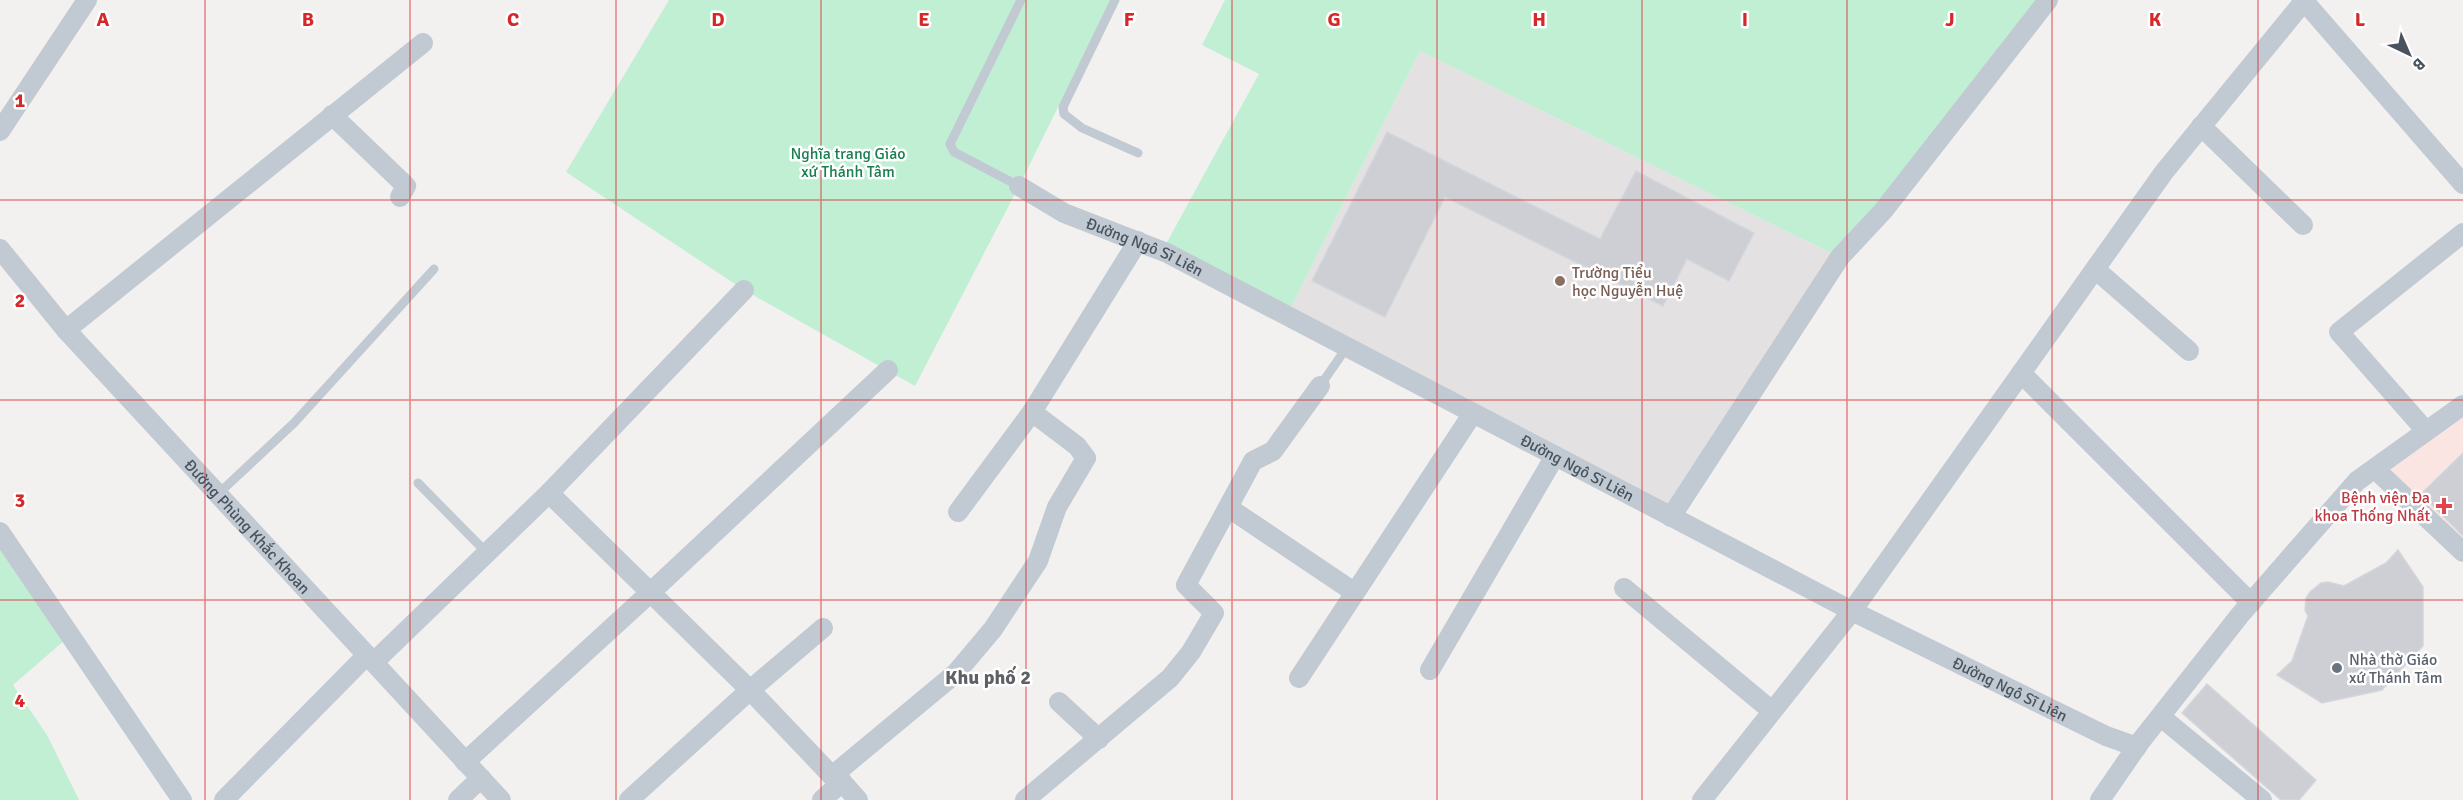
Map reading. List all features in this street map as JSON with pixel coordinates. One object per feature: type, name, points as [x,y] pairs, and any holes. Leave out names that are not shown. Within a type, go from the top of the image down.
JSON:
[{"type":"street","points":[[0,131],[87,0]]},
{"type":"street","points":[[1671,517],[1840,257],[1883,211],[2048,0]]},
{"type":"street","points":[[1702,800],[1852,611],[2164,172],[2305,1],[2463,184]]},
{"type":"street","points":[[66,330],[423,43]]},
{"type":"street","points":[[332,116],[406,186],[400,197]]},
{"type":"street","points":[[2201,126],[2303,225]]},
{"type":"street","name":"Đường Ngô Sĩ Liên","points":[[1019,186],[1064,213],[1167,253],[1852,611],[2106,735],[2137,747]]},
{"type":"street","points":[[2426,431],[2339,332],[2463,233]]},
{"type":"street","points":[[958,512],[1032,412],[1138,241]]},
{"type":"street","name":"Đường Phùng Khắc Khoan","points":[[0,249],[66,330],[501,800]]},
{"type":"street","points":[[2095,269],[2189,351]]},
{"type":"street","points":[[224,800],[370,658],[549,494],[744,290]]},
{"type":"street","points":[[465,762],[888,370]]},
{"type":"street","points":[[2021,373],[2251,603]]},
{"type":"street","points":[[1025,800],[1170,678],[1191,652],[1214,613],[1186,585],[1253,461],[1274,451],[1320,386]]},
{"type":"street","points":[[2100,800],[2137,747],[2251,603],[2357,481],[2463,405]]},
{"type":"street","points":[[822,800],[837,779],[956,673],[993,629],[1038,561],[1057,507],[1086,458],[1077,446],[1032,412]]},
{"type":"street","points":[[1299,678],[1473,413]]},
{"type":"street","points":[[1430,670],[1555,456]]},
{"type":"street","points":[[2375,469],[2463,552]]},
{"type":"street","points":[[549,494],[750,690],[858,800]]},
{"type":"street","points":[[1229,507],[1354,592]]},
{"type":"street","points":[[0,532],[182,800]]},
{"type":"street","points":[[1624,588],[1773,711]]},
{"type":"street","points":[[629,800],[750,690],[823,628]]},
{"type":"street","points":[[1059,702],[1099,739]]},
{"type":"street","points":[[2161,717],[2262,800]]},
{"type":"street","points":[[458,800],[481,778]]},
{"type":"lane","points":[[1019,186],[954,152],[950,144],[1021,0]]},
{"type":"lane","points":[[1115,0],[1063,107],[1064,114],[1082,128],[1138,153]]},
{"type":"lane","points":[[218,494],[294,423],[434,269]]},
{"type":"lane","points":[[1320,386],[1347,347]]},
{"type":"lane","points":[[418,483],[487,553]]},
{"type":"shaded area","name":"Trường Tiểu học Nguyễn Huệ","points":[[1420,51],[1833,254],[1669,507],[1290,309]]},
{"type":"shaded area","name":"Bệnh viện Đa khoa Thống Nhất","points":[[2463,413],[2463,542],[2385,469]]},
{"type":"green space","name":"Nghĩa trang Giáo xứ Thánh Tâm","points":[[669,0],[1111,0],[1019,186],[915,386],[744,290],[566,172]]},
{"type":"green space","points":[[1225,0],[2039,0],[1877,207],[1833,254],[1420,51],[1290,309],[1166,244],[1259,74],[1202,45]]},
{"type":"green space","points":[[0,545],[66,639],[13,685],[47,735],[79,800],[0,800]]},
{"type":"building","points":[[1387,132],[1600,239],[1636,171],[1754,233],[1729,281],[1687,259],[1663,306],[1445,197],[1385,317],[1312,281]]},
{"type":"building","points":[[2463,453],[2463,536],[2421,494]]},
{"type":"building","points":[[2398,550],[2423,587],[2423,646],[2382,690],[2322,703],[2277,675],[2292,661],[2308,616],[2305,610],[2306,598],[2310,592],[2321,583],[2328,582],[2344,586],[2386,563]]},
{"type":"building","points":[[2207,684],[2316,780],[2299,800],[2281,800],[2182,713]]},
{"type":"place","name":"Trường Tiểu học Nguyễn Huệ","points":[[1560,281]]},
{"type":"place","name":"Bệnh viện Đa khoa Thống Nhất","points":[[2444,506]]},
{"type":"place","name":"Nhà thờ Giáo xứ Thánh Tâm","points":[[2337,668]]},
{"type":"district","name":"Khu phố 2","points":[[988,677]]}]
